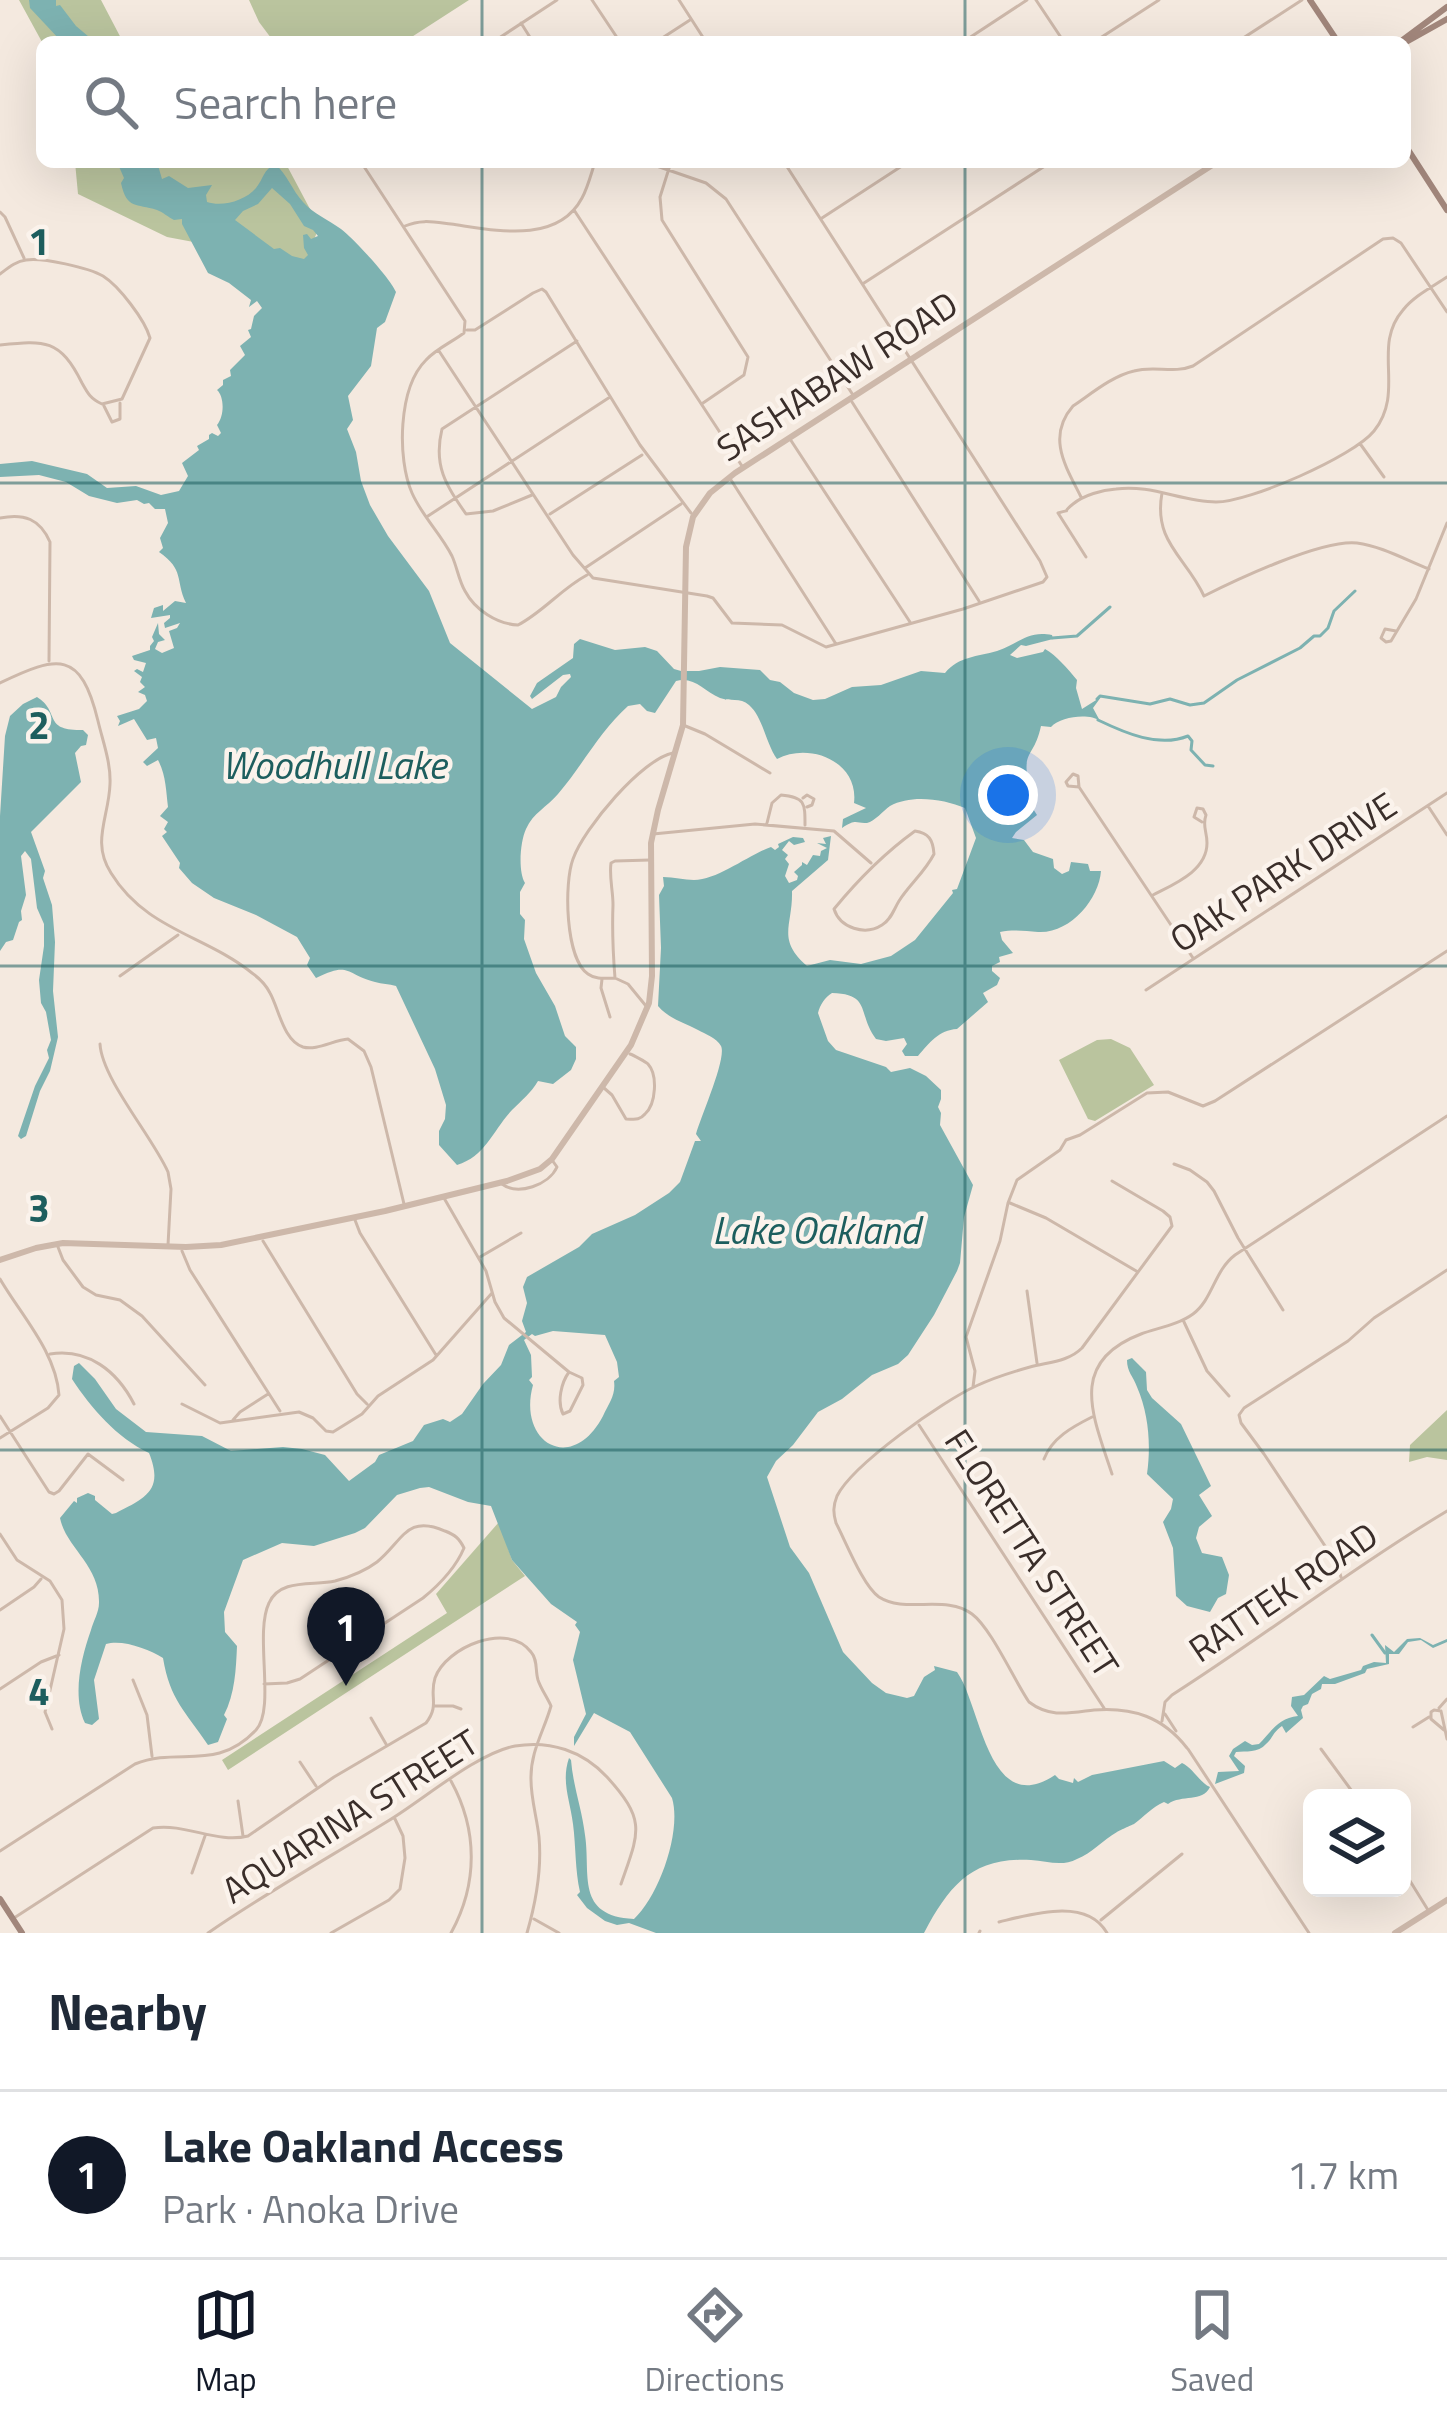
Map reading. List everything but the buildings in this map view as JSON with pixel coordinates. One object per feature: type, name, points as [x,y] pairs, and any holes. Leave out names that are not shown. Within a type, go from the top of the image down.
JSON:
[{"type":"main road","points":[[1306,0],[1333,36]]},
{"type":"main road","points":[[1411,36],[1447,7]]},
{"type":"main road","points":[[1411,38],[1447,20]]},
{"type":"main road","points":[[1411,155],[1447,210]]},
{"type":"main road","points":[[0,1899],[22,1933]]},
{"type":"street","points":[[502,36],[557,0]]},
{"type":"street","points":[[592,0],[616,36]]},
{"type":"street","points":[[679,0],[702,36]]},
{"type":"street","points":[[972,36],[1027,0]]},
{"type":"street","points":[[1036,0],[1060,36]]},
{"type":"street","points":[[1103,36],[1159,0]]},
{"type":"street","points":[[1247,36],[1306,0]]},
{"type":"street","points":[[665,36],[692,19]]},
{"type":"street","points":[[521,23],[529,36]]},
{"type":"street","points":[[366,168],[465,321],[466,330]]},
{"type":"street","points":[[404,227],[424,220],[521,232],[558,221],[574,210],[594,168]]},
{"type":"street","points":[[662,168],[706,183],[726,199],[980,603]]},
{"type":"street","points":[[440,351],[588,574],[713,598],[732,622],[782,626],[826,647],[1046,580],[1047,574],[788,168]]},
{"type":"street","points":[[820,219],[899,168]]},
{"type":"street","points":[[863,284],[1042,168]]},
{"type":"street","name":"SASHABAW ROAD","points":[[694,515],[729,477],[1208,168]]},
{"type":"street","points":[[668,170],[660,197],[662,220],[748,357],[744,374],[702,404]]},
{"type":"street","points":[[574,210],[743,468]]},
{"type":"street","points":[[0,212],[25,260]]},
{"type":"street","points":[[1082,499],[1059,447],[1059,431],[1073,406],[1135,370],[1193,366],[1383,239],[1401,243],[1447,312]]},
{"type":"street","points":[[0,274],[25,260],[61,264],[106,278],[143,322],[150,338],[128,392],[120,401],[104,404],[91,398],[71,361],[52,345],[28,341],[0,345]]},
{"type":"street","points":[[1086,556],[1058,513],[1082,499],[1122,488],[1222,502],[1302,476],[1360,444],[1386,410],[1391,381],[1387,344],[1392,325],[1405,306],[1447,277]]},
{"type":"street","points":[[0,1260],[58,1244],[221,1245],[501,1182],[532,1172],[552,1159],[626,1052],[647,1007],[652,976],[652,835],[683,725],[686,547],[694,515],[645,453],[553,300],[542,290],[475,330],[466,330],[425,360],[404,409],[404,464],[412,494],[451,555],[465,591],[487,614],[518,625],[588,574]]},
{"type":"street","points":[[534,494],[466,514],[441,477],[442,429],[577,341]]},
{"type":"street","points":[[426,517],[610,397]]},
{"type":"street","points":[[104,404],[108,418],[117,422],[120,401]]},
{"type":"street","points":[[790,438],[910,623]]},
{"type":"street","points":[[1360,444],[1384,477]]},
{"type":"street","points":[[548,515],[645,453]]},
{"type":"street","points":[[729,477],[837,645]]},
{"type":"street","points":[[1162,491],[1160,516],[1165,537],[1204,596],[1300,555],[1346,543],[1368,545],[1429,569]]},
{"type":"street","points":[[584,569],[681,504]]},
{"type":"street","points":[[0,518],[30,518],[43,527],[50,542],[49,663]]},
{"type":"street","points":[[1396,631],[1416,599],[1447,524]]},
{"type":"street","points":[[0,683],[49,663],[65,664],[80,675],[95,710],[110,771],[100,839],[105,863],[132,901],[149,915],[254,974],[270,992],[283,1024],[298,1044],[310,1047],[348,1040],[364,1051],[377,1086],[405,1206]]},
{"type":"street","points":[[683,725],[770,773]]},
{"type":"street","points":[[647,1007],[628,984],[586,973],[576,955],[568,908],[569,872],[585,832],[616,796],[652,764],[676,754]]},
{"type":"street","points":[[1079,787],[1194,959]]},
{"type":"street","name":"OAK PARK DRIVE","points":[[1146,990],[1447,793]]},
{"type":"street","points":[[767,825],[772,803],[781,795],[795,796],[805,807],[805,828]]},
{"type":"street","points":[[801,800],[807,795],[814,799],[805,807]]},
{"type":"street","points":[[1428,806],[1447,835]]},
{"type":"street","points":[[1151,896],[1185,878],[1202,861],[1207,846],[1202,822]]},
{"type":"street","points":[[652,835],[767,825],[834,831],[872,864]]},
{"type":"street","points":[[915,831],[924,832],[932,842],[932,860],[901,897],[889,920],[868,930],[850,927],[837,918],[834,909],[872,864],[915,831]]},
{"type":"street","points":[[615,978],[610,867],[615,861],[650,860]]},
{"type":"street","points":[[121,976],[179,933]]},
{"type":"street","points":[[973,1387],[975,1371],[965,1337],[1017,1180],[1060,1150],[1066,1140],[1147,1094],[1168,1092],[1203,1106],[1215,1101],[1447,951]]},
{"type":"street","points":[[602,978],[610,1017]]},
{"type":"street","points":[[100,1044],[109,1073],[168,1172],[168,1246]]},
{"type":"street","points":[[602,1087],[626,1119],[647,1112],[653,1074],[647,1063],[626,1052]]},
{"type":"street","points":[[1112,1474],[1090,1398],[1108,1350],[1183,1320],[1205,1303],[1226,1261],[1447,1116]]},
{"type":"street","points":[[501,1182],[507,1189],[520,1190],[549,1178],[557,1167],[552,1159]]},
{"type":"street","points":[[1174,1164],[1207,1182],[1220,1199],[1283,1310]]},
{"type":"street","points":[[1112,1181],[1163,1210],[1172,1221],[1168,1234],[1078,1353],[973,1387],[956,1398],[867,1462],[838,1496],[833,1514],[876,1595],[971,1613],[1037,1708],[1056,1714],[1104,1710],[1142,1715],[1172,1729],[1187,1748]]},
{"type":"street","points":[[443,1197],[486,1271],[504,1318],[582,1378],[570,1411],[563,1414],[560,1400],[569,1372]]},
{"type":"street","points":[[1008,1203],[1138,1272]]},
{"type":"street","points":[[354,1217],[437,1357]]},
{"type":"street","points":[[479,1258],[521,1233]]},
{"type":"street","points":[[262,1237],[318,1334],[369,1405]]},
{"type":"street","points":[[58,1244],[63,1260],[83,1287],[121,1300],[142,1316],[205,1384]]},
{"type":"street","points":[[182,1247],[186,1263],[281,1413]]},
{"type":"street","points":[[1341,1577],[1239,1414],[1447,1270]]},
{"type":"street","points":[[0,1279],[48,1354],[58,1385],[57,1400],[0,1438]]},
{"type":"street","points":[[1027,1291],[1037,1365]]},
{"type":"street","points":[[182,1404],[212,1420],[299,1412],[333,1432],[437,1357],[492,1293]]},
{"type":"street","points":[[1183,1320],[1207,1371],[1228,1396]]},
{"type":"street","points":[[48,1354],[78,1354],[95,1361],[124,1387],[134,1404]]},
{"type":"street","points":[[232,1421],[269,1394]]},
{"type":"street","points":[[0,1416],[49,1492],[59,1491],[88,1454],[123,1480]]},
{"type":"street","points":[[1044,1459],[1049,1446],[1093,1417]]},
{"type":"street","name":"FLORETTA STREET","points":[[918,1424],[1104,1710]]},
{"type":"street","name":"RATTEK ROAD","points":[[1163,1711],[1172,1695],[1323,1594],[1341,1577],[1447,1511]]},
{"type":"street","points":[[0,1851],[128,1767],[152,1758],[214,1756],[261,1723],[265,1615],[277,1592],[293,1585],[333,1582],[365,1570],[418,1524],[460,1540],[464,1548],[434,1588],[404,1611],[300,1679],[264,1684]]},
{"type":"street","points":[[0,1534],[17,1560],[56,1586],[62,1600],[64,1629],[45,1712],[52,1729]]},
{"type":"street","points":[[0,1610],[42,1577]]},
{"type":"street","points":[[13,1919],[153,1828],[176,1826],[244,1838],[317,1787],[426,1724],[435,1706],[433,1689],[442,1666],[470,1644],[493,1638],[521,1643],[533,1655],[551,1706],[535,1744],[531,1781],[540,1843],[537,1892],[526,1933]]},
{"type":"street","points":[[0,1689],[59,1654]]},
{"type":"street","points":[[133,1680],[147,1715],[152,1758]]},
{"type":"street","points":[[1413,1727],[1447,1699]]},
{"type":"street","points":[[435,1706],[461,1709]]},
{"type":"street","points":[[1438,1709],[1447,1738]]},
{"type":"street","points":[[1162,1722],[1163,1711]]},
{"type":"street","points":[[1163,1711],[1309,1933]]},
{"type":"street","points":[[1431,1716],[1444,1730]]},
{"type":"street","points":[[371,1718],[386,1746]]},
{"type":"street","name":"AQUARINA STREET","points":[[208,1933],[451,1780],[505,1749],[535,1744],[584,1757],[631,1807],[637,1839],[621,1884]]},
{"type":"street","points":[[1321,1749],[1350,1789]]},
{"type":"street","points":[[300,1762],[317,1787]]},
{"type":"street","points":[[451,1780],[467,1816],[471,1868],[465,1904],[451,1933]]},
{"type":"street","points":[[238,1801],[244,1838]]},
{"type":"street","points":[[331,1933],[389,1900],[400,1888],[405,1858],[403,1836],[394,1817]]},
{"type":"street","points":[[191,1874],[206,1833]]},
{"type":"street","points":[[1100,1921],[1182,1854]]},
{"type":"street","points":[[1411,1882],[1429,1911]]},
{"type":"street","points":[[1395,1933],[1447,1900]]},
{"type":"street","points":[[999,1922],[1074,1911],[1100,1921],[1107,1933]]},
{"type":"street","points":[[531,1917],[559,1933]]},
{"type":"green space","points":[[19,0],[101,0],[120,36],[39,36]]},
{"type":"green space","points":[[249,0],[469,0],[413,36],[270,36]]},
{"type":"green space","points":[[76,168],[288,168],[319,226],[306,263],[167,237],[78,194]]},
{"type":"green space","points":[[1111,1039],[1130,1048],[1154,1085],[1095,1121],[1088,1119],[1059,1060],[1097,1040]]},
{"type":"green space","points":[[1447,1410],[1447,1460],[1427,1457],[1409,1462],[1410,1445]]},
{"type":"green space","points":[[499,1522],[512,1560],[525,1576],[228,1770],[222,1760],[447,1613],[436,1594]]},
{"type":"water","points":[[29,0],[56,0],[56,6],[88,36],[56,36],[30,8]]},
{"type":"water","name":"Lake Oakland","points":[[120,168],[159,168],[162,179],[169,176],[188,188],[212,185],[207,202],[226,203],[251,193],[266,172],[279,168],[303,202],[347,234],[387,278],[396,292],[385,322],[377,328],[371,366],[348,396],[353,420],[347,429],[361,481],[388,536],[429,591],[450,643],[532,709],[556,697],[571,677],[563,675],[532,699],[530,696],[537,683],[573,658],[574,644],[580,639],[615,650],[645,647],[681,671],[760,670],[770,680],[813,700],[921,671],[945,673],[962,660],[1029,636],[1052,635],[1053,639],[1021,645],[1010,655],[1017,658],[1045,649],[1077,680],[1082,709],[1101,697],[1093,708],[1100,721],[1076,717],[1041,726],[1027,760],[1028,801],[1037,815],[1012,838],[1024,840],[1033,852],[1053,859],[1054,868],[1062,874],[1069,871],[1071,862],[1101,871],[1095,893],[1081,913],[1050,931],[1000,932],[1013,953],[999,957],[1000,962],[992,966],[1000,978],[983,993],[988,1002],[957,1029],[935,1038],[918,1056],[905,1056],[904,1038],[876,1039],[853,997],[832,993],[820,1007],[828,1041],[836,1050],[891,1072],[910,1068],[941,1090],[940,1125],[973,1185],[957,1271],[908,1355],[818,1412],[767,1477],[790,1547],[809,1573],[843,1652],[872,1683],[886,1693],[907,1698],[914,1696],[934,1666],[957,1672],[990,1753],[1015,1783],[1033,1785],[1055,1775],[1073,1783],[1074,1778],[1078,1782],[1164,1761],[1190,1769],[1210,1787],[1202,1795],[1164,1802],[1071,1861],[1011,1860],[979,1869],[954,1888],[924,1933],[656,1933],[605,1921],[577,1895],[566,1783],[569,1758],[584,1825],[590,1890],[602,1910],[615,1916],[634,1919],[660,1879],[674,1828],[672,1798],[630,1732],[594,1713],[574,1746],[586,1714],[573,1660],[580,1632],[577,1622],[551,1604],[512,1560],[491,1506],[429,1487],[397,1495],[355,1533],[314,1546],[282,1543],[243,1560],[224,1612],[225,1632],[237,1646],[237,1655],[227,1719],[218,1742],[208,1745],[180,1704],[163,1658],[127,1644],[106,1644],[94,1680],[99,1719],[92,1725],[85,1723],[79,1677],[98,1610],[98,1590],[60,1518],[88,1493],[116,1513],[144,1497],[154,1476],[149,1453],[116,1431],[79,1390],[72,1379],[74,1366],[79,1363],[116,1409],[146,1432],[202,1436],[231,1451],[302,1449],[325,1455],[349,1481],[379,1455],[413,1441],[424,1425],[443,1419],[450,1422],[462,1414],[501,1365],[509,1345],[526,1332],[522,1321],[527,1277],[579,1247],[592,1234],[669,1193],[680,1182],[695,1141],[701,1141],[696,1134],[722,1052],[714,1038],[658,1006],[663,877],[703,879],[771,847],[775,850],[793,837],[803,838],[805,842],[794,845],[789,841],[782,850],[788,855],[785,876],[789,883],[797,880],[794,872],[802,862],[807,865],[813,855],[820,856],[827,848],[817,843],[826,844],[823,838],[831,836],[828,860],[792,891],[789,940],[807,966],[830,960],[861,964],[891,956],[915,940],[957,889],[976,838],[965,808],[928,799],[898,802],[870,822],[842,828],[843,819],[866,808],[854,803],[849,776],[840,766],[817,754],[777,759],[749,705],[720,698],[694,682],[676,681],[655,713],[640,704],[628,706],[558,794],[532,819],[521,849],[524,939],[565,1036],[576,1047],[576,1059],[571,1070],[553,1084],[538,1081],[482,1149],[457,1165],[439,1145],[446,1105],[435,1069],[396,986],[342,970],[316,978],[297,937],[192,883],[162,836],[168,822],[160,816],[168,807],[164,777],[158,760],[147,766],[143,762],[158,748],[156,738],[147,740],[134,719],[118,726],[117,716],[147,701],[138,692],[145,687],[142,677],[134,671],[143,672],[146,663],[132,656],[150,650],[158,623],[165,640],[155,649],[162,653],[174,648],[169,631],[180,623],[165,628],[170,615],[151,618],[154,608],[163,605],[163,611],[175,601],[186,603],[176,570],[159,552],[168,523],[165,509],[137,500],[117,503],[89,496],[66,482],[39,475],[0,477],[0,464],[32,461],[87,474],[107,488],[136,486],[161,495],[179,491],[188,476],[182,463],[209,435],[221,433],[217,425],[222,401],[217,390],[245,355],[240,346],[251,337],[248,330],[262,308],[257,301],[249,307],[251,300],[208,273],[182,219],[129,202]],"holes":[[[272,188],[304,226],[318,236],[303,235],[308,255],[304,259],[274,249],[235,220]],[[553,1331],[605,1335],[619,1377],[610,1403],[590,1434],[577,1444],[550,1444],[533,1423],[531,1355],[524,1340]]]},
{"type":"water","points":[[37,697],[57,724],[88,735],[86,745],[75,753],[81,782],[31,832],[52,905],[58,1037],[50,1071],[21,1139],[18,1136],[49,1058],[51,1040],[39,980],[44,924],[37,908],[31,859],[25,851],[21,856],[26,895],[22,920],[13,940],[0,951],[0,816],[10,716]]},
{"type":"water","points":[[1132,1358],[1146,1372],[1152,1398],[1181,1424],[1211,1486],[1199,1495],[1212,1516],[1199,1527],[1196,1538],[1202,1553],[1222,1557],[1229,1575],[1226,1594],[1210,1612],[1187,1606],[1176,1596],[1173,1548],[1163,1522],[1173,1499],[1147,1474],[1148,1430],[1128,1368],[1127,1360]]},
{"type":"water","points":[[1420,1638],[1433,1645],[1447,1642],[1433,1648],[1421,1640],[1408,1642],[1399,1654],[1389,1654],[1389,1664],[1335,1684],[1322,1684],[1303,1706],[1303,1718],[1286,1733],[1282,1726],[1259,1749],[1236,1752],[1244,1773],[1215,1784],[1218,1772],[1239,1771],[1229,1756],[1233,1749],[1245,1741],[1259,1744],[1280,1723],[1298,1716],[1291,1706],[1292,1697],[1304,1695],[1324,1676],[1330,1679],[1374,1662],[1386,1663],[1385,1645],[1394,1652],[1407,1639]]},
{"type":"waterway","points":[[1097,699],[1204,703],[1320,636],[1334,611],[1355,591]]},
{"type":"waterway","points":[[1052,638],[1077,636],[1110,607]]},
{"type":"waterway","points":[[1098,720],[1154,740],[1188,736],[1191,750],[1205,765],[1213,766]]},
{"type":"waterway","points":[[1372,1635],[1385,1653]]},
{"type":"place","name":"Lake Oakland Access","points":[[346,1686]]},
{"type":"water label","name":"Woodhull Lake","points":[[334,765]]}]
